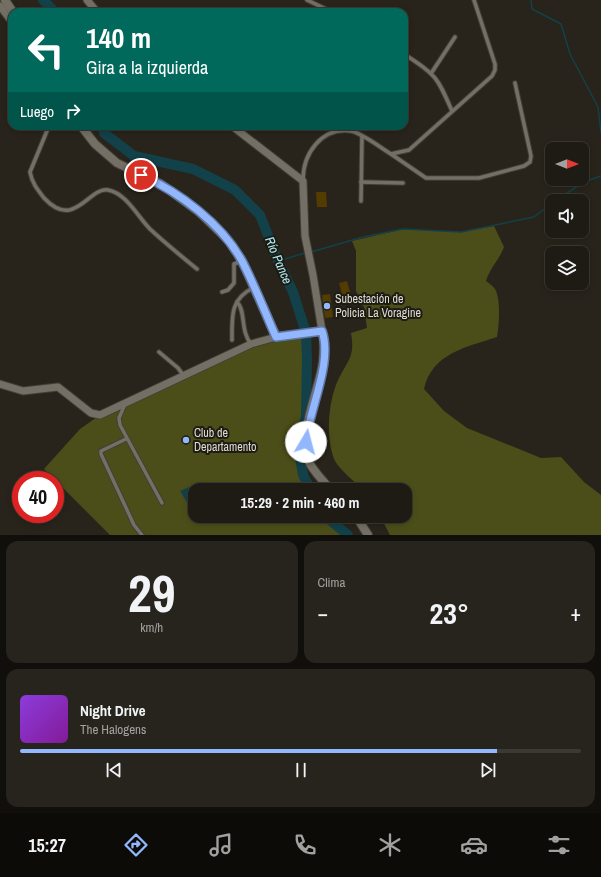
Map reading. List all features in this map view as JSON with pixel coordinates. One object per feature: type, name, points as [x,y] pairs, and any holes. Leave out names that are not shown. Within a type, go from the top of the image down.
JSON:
[{"type":"street","points":[[87,0],[94,8]]},
{"type":"street","points":[[0,6],[8,17]]},
{"type":"street","points":[[84,130],[95,144],[117,163],[162,184],[198,212],[229,241],[242,261],[276,337]]},
{"type":"street","points":[[237,130],[303,181],[305,236],[313,275],[319,331],[324,353],[321,377],[307,426],[306,442],[310,462],[317,474],[325,483]]},
{"type":"street","points":[[0,384],[23,391],[58,387],[91,413],[100,415],[251,344],[276,337],[319,331]]},
{"type":"street","points":[[360,523],[368,535]]},
{"type":"lane","points":[[307,0],[324,8]]},
{"type":"lane","points":[[392,154],[409,150],[415,146],[492,76],[495,70],[495,64],[474,0]]},
{"type":"lane","points":[[432,72],[455,37]]},
{"type":"lane","points":[[408,57],[432,72],[440,83],[452,111]]},
{"type":"lane","points":[[303,181],[303,171],[309,152],[323,137],[339,132],[352,131],[392,154],[426,178],[479,178],[524,166],[530,162],[531,156],[515,82]]},
{"type":"lane","points":[[47,130],[30,172],[31,180],[46,200],[55,208],[67,210],[76,207],[102,191],[107,190],[116,193],[149,228],[197,269]]},
{"type":"lane","points":[[361,201],[362,136]]},
{"type":"lane","points":[[362,182],[403,183]]},
{"type":"lane","points":[[222,292],[228,290],[234,283],[234,264],[242,261]]},
{"type":"lane","points":[[232,340],[234,308],[244,293],[254,288]]},
{"type":"lane","points":[[237,302],[240,305],[242,312],[244,332],[251,344]]},
{"type":"lane","points":[[159,352],[178,368],[184,376]]},
{"type":"lane","points":[[126,403],[119,418],[126,439],[162,503]]},
{"type":"lane","points":[[126,439],[101,451],[101,454],[134,524],[142,535]]},
{"type":"shaded area","points":[[494,226],[504,247],[486,281],[495,289],[497,293],[499,320],[497,337],[463,348],[443,359],[428,377],[424,389],[444,411],[467,428],[541,458],[561,457],[584,482],[601,495],[601,535],[390,535],[384,523],[412,523],[412,483],[356,483],[337,465],[335,461],[329,431],[332,397],[339,378],[352,352],[351,333],[367,328],[364,307],[356,291],[356,251],[352,241],[403,229],[461,232]]},
{"type":"shaded area","name":"Club de Departamento","points":[[306,333],[307,406],[301,445],[301,461],[302,469],[308,483],[188,483],[188,523],[333,523],[348,535],[110,535],[64,489],[64,471],[46,471],[44,469],[80,429],[100,415],[251,344]]},
{"type":"water","points":[[188,487],[188,504],[180,491]]},
{"type":"building","points":[[316,192],[326,192],[327,207],[317,207]]},
{"type":"building","points":[[347,281],[352,299],[344,302],[339,283]]},
{"type":"building","name":"Subestación de Policia La Voragine","points":[[330,294],[333,317],[325,318],[322,295]]},
{"type":"waterway","name":"Río Pance","points":[[43,0],[51,8]]},
{"type":"waterway","points":[[531,0],[532,9],[561,24],[570,54],[598,107],[601,132]]},
{"type":"waterway","name":"Río Pance","points":[[103,130],[104,133],[134,156],[193,169],[235,190],[260,215],[278,261],[293,292],[306,333],[306,416],[299,452],[303,475],[307,483]]},
{"type":"waterway","points":[[566,194],[584,182],[601,176]]},
{"type":"waterway","points":[[311,252],[363,237],[403,229],[461,232],[534,217],[545,208]]},
{"type":"waterway","points":[[278,261],[305,253]]},
{"type":"waterway","name":"Río Pance","points":[[333,523],[348,535]]},
{"type":"place","name":"Subestación de Policia La Voragine","points":[[327,306]]},
{"type":"place","name":"Club de Departamento","points":[[186,440]]},
{"type":"route","points":[[141,175],[162,184],[198,212],[229,241],[242,261],[276,337],[322,331],[324,353],[321,377],[307,426],[306,442]]}]
